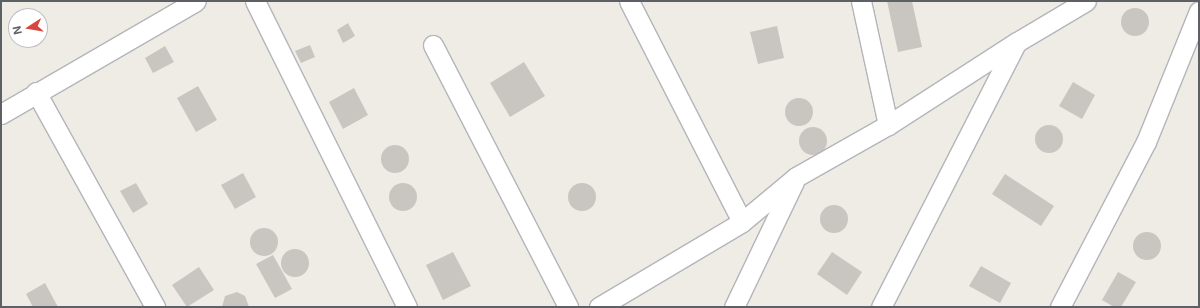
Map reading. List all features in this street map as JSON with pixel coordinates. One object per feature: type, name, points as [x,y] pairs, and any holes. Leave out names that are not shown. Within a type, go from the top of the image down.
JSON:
[{"type":"street","points":[[1,114],[36,92],[196,1]]},
{"type":"street","points":[[255,1],[407,307]]},
{"type":"street","points":[[629,1],[742,222]]},
{"type":"street","points":[[861,1],[888,125]]},
{"type":"street","points":[[599,307],[742,222],[796,177],[888,125],[1017,42],[1086,1]]},
{"type":"street","points":[[1060,307],[1146,142],[1199,12]]},
{"type":"street","points":[[881,307],[1017,42]]},
{"type":"street","points":[[433,45],[568,307]]},
{"type":"street","points":[[36,92],[155,307]]},
{"type":"street","points":[[734,307],[796,177]]},
{"type":"building","points":[[887,1],[912,1],[922,47],[898,52]]},
{"type":"building","points":[[1135,8],[1145,12],[1149,22],[1145,32],[1135,36],[1125,32],[1121,22],[1125,12]]},
{"type":"building","points":[[348,23],[355,36],[343,43],[337,30]]},
{"type":"building","points":[[777,26],[784,58],[758,64],[750,32]]},
{"type":"building","points":[[310,45],[315,57],[301,63],[295,51]]},
{"type":"building","points":[[165,46],[174,62],[153,73],[145,58]]},
{"type":"building","points":[[524,62],[545,96],[510,117],[490,83]]},
{"type":"building","points":[[1073,82],[1095,95],[1082,119],[1059,106]]},
{"type":"building","points":[[198,86],[217,120],[196,132],[177,98]]},
{"type":"building","points":[[354,88],[368,115],[343,129],[329,102]]},
{"type":"building","points":[[799,98],[809,102],[813,112],[809,122],[799,126],[789,122],[785,112],[789,102]]},
{"type":"building","points":[[1049,125],[1059,129],[1063,139],[1059,149],[1049,153],[1039,149],[1035,139],[1039,129]]},
{"type":"building","points":[[813,127],[823,131],[827,141],[823,151],[813,155],[803,151],[799,141],[803,131]]},
{"type":"building","points":[[395,145],[405,149],[409,159],[405,169],[395,173],[385,169],[381,159],[385,149]]},
{"type":"building","points":[[243,173],[256,197],[235,209],[221,185]]},
{"type":"building","points":[[1005,174],[1054,206],[1041,226],[992,194]]},
{"type":"building","points":[[136,183],[148,204],[133,213],[120,191]]},
{"type":"building","points":[[403,183],[413,187],[417,197],[413,207],[403,211],[393,207],[389,197],[393,187]]},
{"type":"building","points":[[582,183],[592,187],[596,197],[592,207],[582,211],[572,207],[568,197],[572,187]]},
{"type":"building","points":[[834,205],[844,209],[848,219],[844,229],[834,233],[824,229],[820,219],[824,209]]},
{"type":"building","points":[[264,228],[274,232],[278,242],[274,252],[264,256],[254,252],[250,242],[254,232]]},
{"type":"building","points":[[1147,232],[1157,236],[1161,246],[1157,256],[1147,260],[1137,256],[1133,246],[1137,236]]},
{"type":"building","points":[[295,249],[305,253],[309,263],[305,273],[295,277],[285,273],[281,263],[285,253]]},
{"type":"building","points":[[453,252],[471,286],[443,300],[426,265]]},
{"type":"building","points":[[832,252],[862,272],[847,295],[817,274]]},
{"type":"building","points":[[273,255],[292,289],[275,298],[256,264]]},
{"type":"building","points":[[981,266],[1011,283],[1000,303],[969,286]]},
{"type":"building","points":[[199,267],[214,290],[187,307],[172,285]]},
{"type":"building","points":[[1118,272],[1136,282],[1121,307],[1114,307],[1102,300]]},
{"type":"building","points":[[45,283],[58,307],[33,307],[26,294]]},
{"type":"building","points":[[237,292],[245,296],[249,307],[222,307],[225,296]]}]
